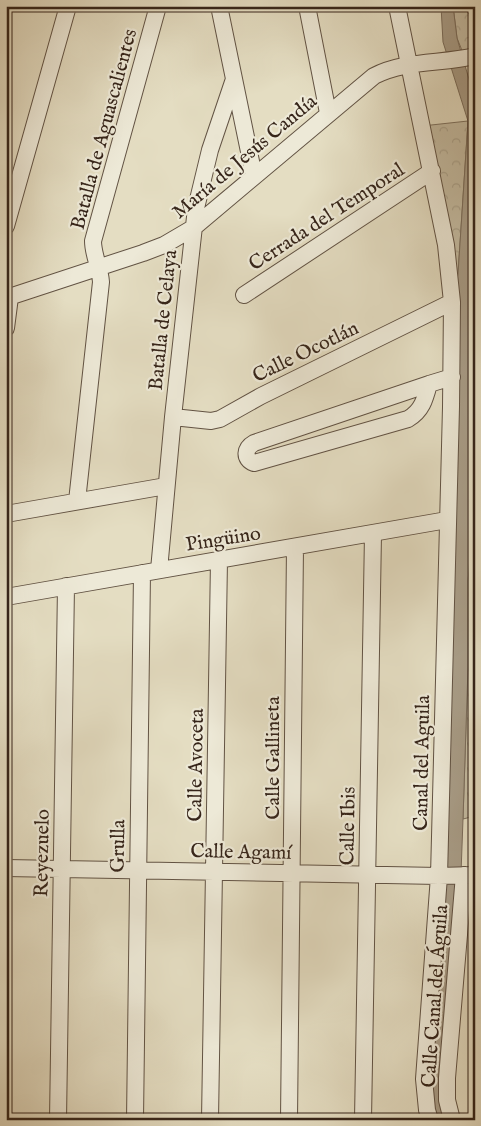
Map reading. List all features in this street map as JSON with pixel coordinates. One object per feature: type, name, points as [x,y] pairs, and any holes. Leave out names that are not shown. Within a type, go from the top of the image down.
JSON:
[{"type":"street","points":[[6,226],[68,6]]},
{"type":"street","name":"Batalla de Aguascalientes","points":[[77,501],[101,282],[99,266],[93,249],[95,231],[158,6]]},
{"type":"street","points":[[219,6],[254,176]]},
{"type":"street","points":[[307,6],[328,113]]},
{"type":"street","name":"Canal del Aguila","points":[[397,6],[446,245],[452,302],[452,376],[447,520],[457,876],[424,1078],[430,1120]]},
{"type":"street","name":"María de Jesús Candía","points":[[8,297],[143,253],[164,245],[193,228],[374,76],[389,69],[408,64],[448,61],[470,57]]},
{"type":"street","name":"Batalla de Celaya","points":[[159,570],[193,228],[204,172],[234,79]]},
{"type":"street","name":"Cerrada del Temporal","points":[[244,295],[432,171]]},
{"type":"street","points":[[6,328],[8,297]]},
{"type":"street","name":"Calle Ocotlán","points":[[174,417],[212,421],[220,418],[452,302]]},
{"type":"street","points":[[429,384],[424,402],[417,413],[412,416],[254,463],[248,459],[247,448],[254,442],[452,376]]},
{"type":"street","points":[[333,416],[337,439]]},
{"type":"street","points":[[6,514],[166,486]]},
{"type":"street","name":"Pingüino","points":[[6,596],[447,520]]},
{"type":"street","name":"Calle Ibis","points":[[363,1120],[373,534]]},
{"type":"street","name":"Calle Gallineta","points":[[289,1120],[295,547]]},
{"type":"street","name":"Calle Avoceta","points":[[210,1120],[219,560]]},
{"type":"street","name":"Grulla","points":[[135,1120],[142,573]]},
{"type":"street","name":"Reyezuelo","points":[[58,1120],[66,586]]},
{"type":"street","name":"Calle Agamí","points":[[6,868],[457,876]]},
{"type":"street","name":"Calle Canal del Águila","points":[[452,1120],[447,1100],[447,1078],[457,876]]},
{"type":"green space","points":[[453,6],[474,6],[475,56],[465,58],[457,38]]},
{"type":"green space","points":[[468,121],[458,274],[450,277],[422,126]]},
{"type":"green space","points":[[474,518],[475,816],[463,819],[468,667],[468,581]]},
{"type":"shaded area","points":[[441,6],[453,6],[457,38],[475,100],[475,268],[470,305],[473,522],[468,581],[468,667],[452,1120],[430,1120],[452,302],[458,274],[468,121],[443,42]]}]
